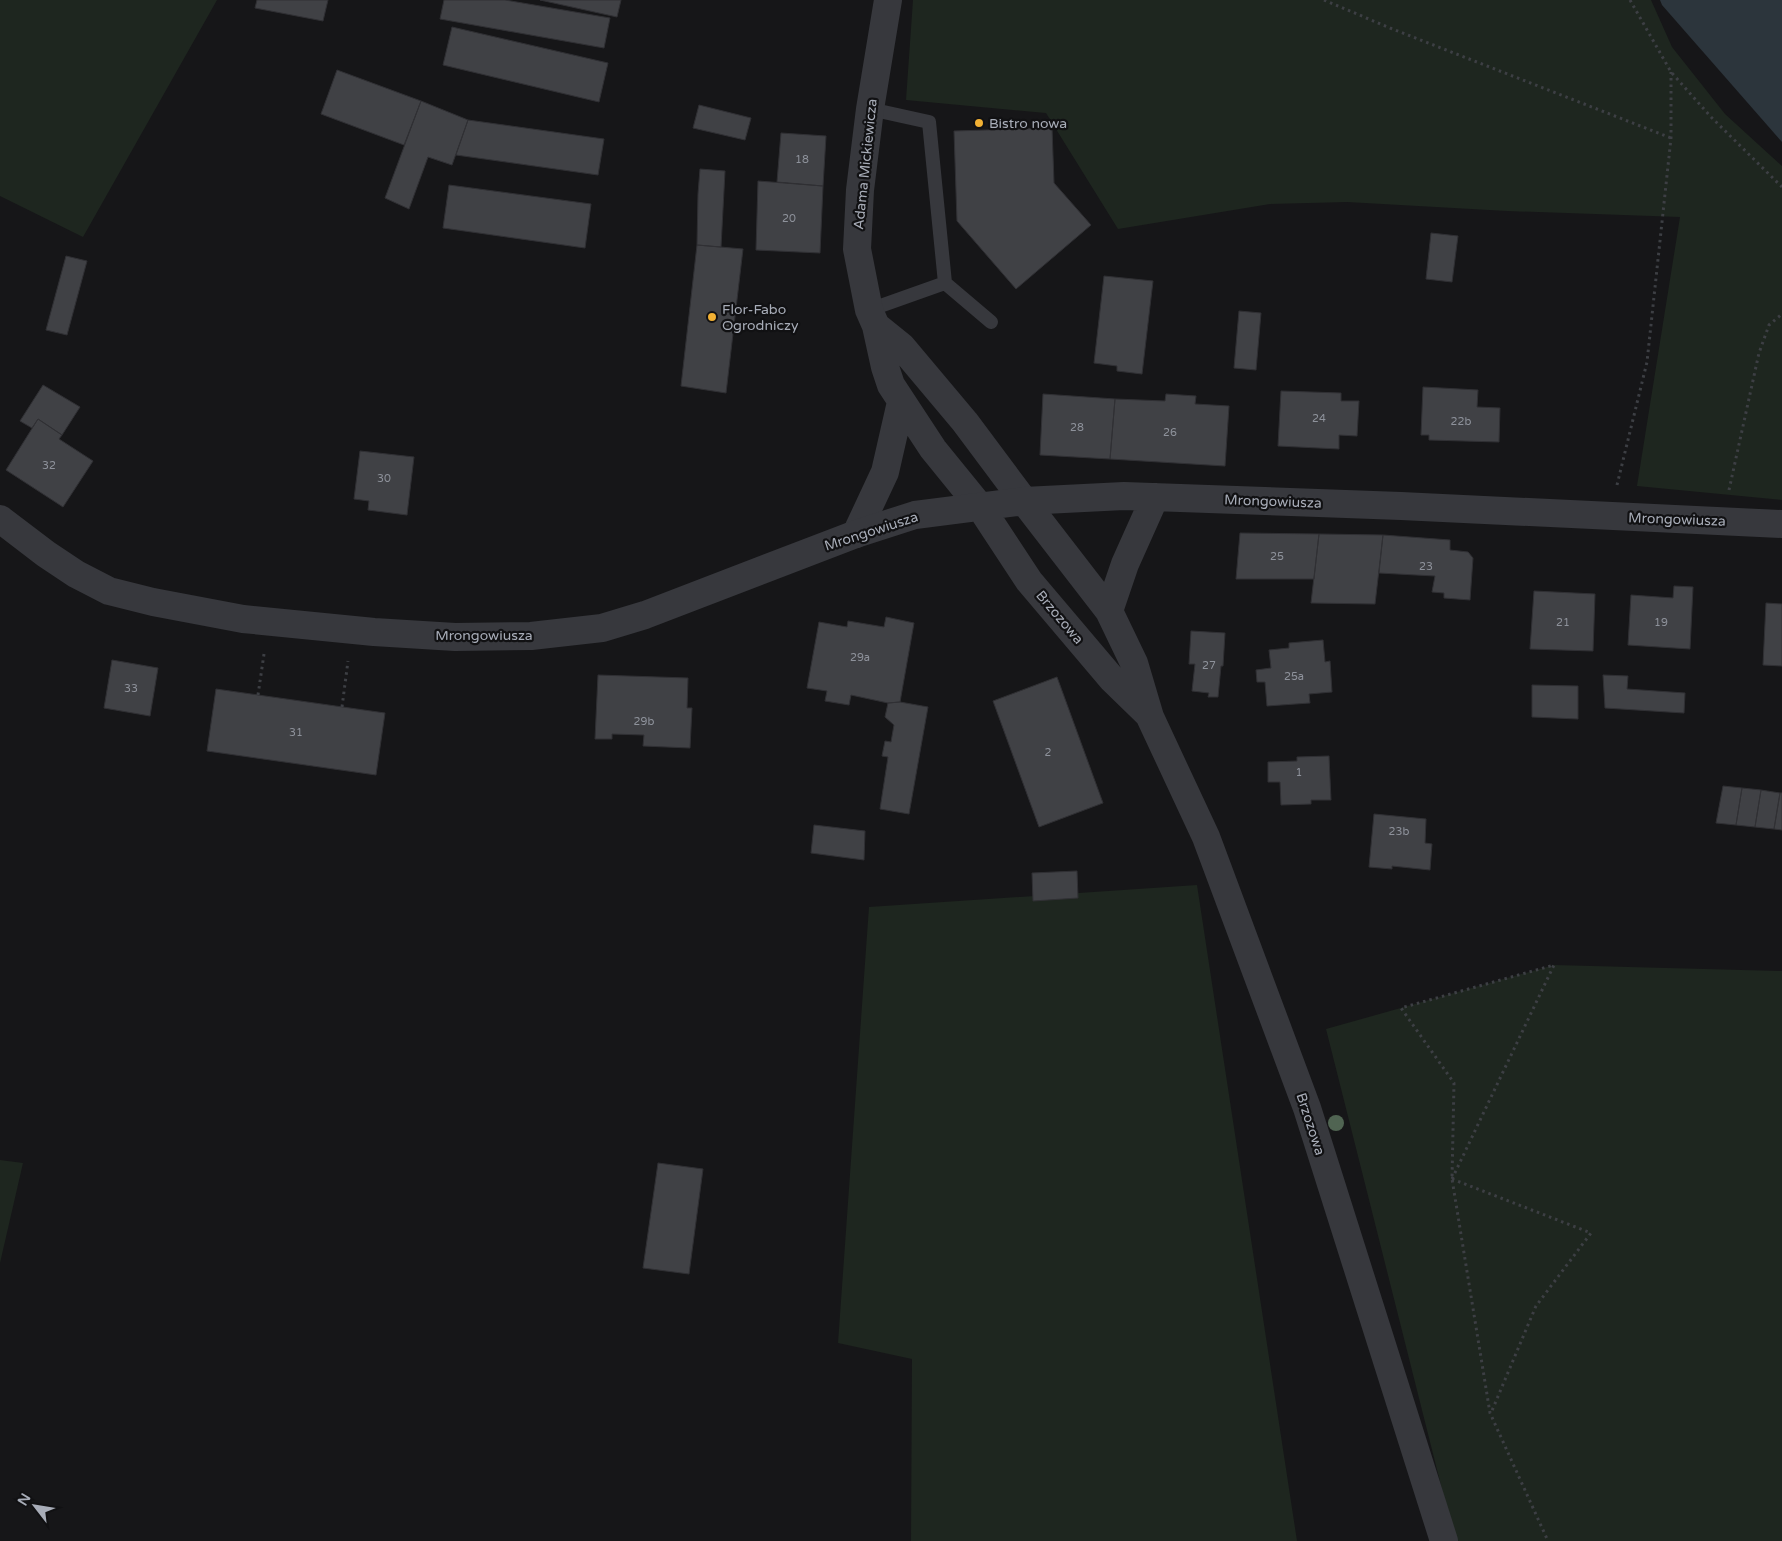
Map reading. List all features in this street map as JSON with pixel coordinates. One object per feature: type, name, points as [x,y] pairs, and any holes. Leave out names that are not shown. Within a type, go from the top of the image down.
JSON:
[{"type":"street","name":"Adama Mickiewicza","points":[[888,0],[870,109],[860,190],[857,249],[891,385],[933,449],[981,508]]},
{"type":"street","points":[[873,318],[902,347],[959,414],[1024,501]]},
{"type":"street","points":[[856,534],[885,472],[901,402]]},
{"type":"street","name":"Mrongowiusza","points":[[0,519],[76,574],[109,591],[153,602],[243,619],[374,632],[455,637],[532,636],[602,628],[645,615],[856,534],[915,515],[1024,501],[1092,496],[1155,497],[1401,506],[1782,524]]},
{"type":"street","points":[[1109,611],[1125,564],[1155,497]]},
{"type":"street","name":"Brzozowa","points":[[1024,501],[1109,611],[1134,663],[1150,717],[1206,837],[1307,1108],[1444,1541]]},
{"type":"street","name":"Brzozowa","points":[[981,508],[1030,581],[1112,679],[1150,717]]},
{"type":"lane","points":[[870,109],[929,122],[944,283],[991,322]]},
{"type":"lane","points":[[873,318],[944,283]]},
{"type":"path","points":[[1324,0],[1390,28],[1671,138]]},
{"type":"path","points":[[1630,0],[1672,72],[1711,117],[1782,187]]},
{"type":"path","points":[[1617,485],[1647,362],[1671,138],[1672,72]]},
{"type":"path","points":[[1727,498],[1759,353],[1769,325],[1782,314]]},
{"type":"path","points":[[258,696],[264,648]]},
{"type":"path","points":[[342,708],[348,655]]},
{"type":"path","points":[[1452,1179],[1554,965],[1401,1008],[1454,1083],[1452,1179],[1490,1414],[1548,1541]]},
{"type":"path","points":[[1452,1179],[1591,1234],[1536,1306],[1490,1414]]},
{"type":"shaded area","points":[[0,0],[217,0],[83,237],[0,196]]},
{"type":"shaded area","points":[[913,0],[1651,0],[1672,47],[1725,114],[1782,166],[1782,500],[1637,486],[1680,217],[1507,211],[1347,202],[1270,204],[1118,229],[1046,113],[906,100]]},
{"type":"shaded area","points":[[1660,0],[1782,0],[1782,142],[1662,5]]},
{"type":"shaded area","points":[[1197,885],[1297,1541],[911,1541],[912,1359],[838,1343],[869,907]]},
{"type":"shaded area","points":[[1554,965],[1782,971],[1782,1541],[1455,1541],[1326,1029]]},
{"type":"shaded area","points":[[0,1160],[23,1163],[0,1263]]},
{"type":"building","points":[[257,0],[328,0],[323,21],[255,8]]},
{"type":"building","points":[[444,0],[505,0],[610,18],[604,48],[440,19]]},
{"type":"building","points":[[540,0],[621,0],[617,17]]},
{"type":"building","points":[[452,27],[608,63],[599,102],[443,65]]},
{"type":"building","points":[[337,70],[421,101],[404,145],[321,114]]},
{"type":"building","points":[[421,101],[468,120],[452,165],[428,157],[409,209],[385,198]]},
{"type":"building","points":[[699,105],[751,118],[745,140],[693,128]]},
{"type":"building","points":[[468,120],[604,139],[598,175],[456,155]]},
{"type":"building","points":[[1052,128],[1054,183],[1091,225],[1016,289],[957,221],[954,131]]},
{"type":"building","points":[[781,133],[826,136],[823,186],[777,182]]},
{"type":"building","points":[[700,169],[725,171],[721,247],[697,245]]},
{"type":"building","points":[[758,181],[823,186],[820,253],[756,250]]},
{"type":"building","points":[[449,185],[591,204],[585,248],[443,228]]},
{"type":"building","points":[[1431,233],[1458,236],[1452,282],[1426,279]]},
{"type":"building","name":"Flor-Fabo Ogrodniczy","points":[[697,245],[743,249],[726,393],[681,386]]},
{"type":"building","points":[[66,256],[87,261],[67,335],[46,330]]},
{"type":"building","points":[[1104,276],[1153,281],[1142,374],[1117,371],[1117,366],[1094,363]]},
{"type":"building","points":[[1239,311],[1261,313],[1256,370],[1234,368]]},
{"type":"building","points":[[43,385],[80,407],[62,435],[38,419],[32,428],[20,421]]},
{"type":"building","points":[[1423,387],[1478,390],[1477,407],[1500,408],[1499,442],[1429,440],[1429,435],[1421,435]]},
{"type":"building","points":[[1281,391],[1341,393],[1341,401],[1359,401],[1357,436],[1339,435],[1339,449],[1278,446]]},
{"type":"building","points":[[1043,394],[1115,399],[1110,459],[1040,455]]},
{"type":"building","points":[[1166,394],[1196,396],[1195,404],[1229,406],[1225,466],[1110,459],[1115,399],[1165,401]]},
{"type":"building","points":[[38,419],[62,435],[59,439],[93,461],[63,507],[6,470]]},
{"type":"building","points":[[360,451],[414,457],[407,515],[368,510],[369,501],[354,499]]},
{"type":"building","points":[[1240,533],[1319,534],[1314,579],[1236,579]]},
{"type":"building","points":[[1319,534],[1383,535],[1375,604],[1311,603]]},
{"type":"building","points":[[1383,535],[1450,540],[1450,550],[1468,552],[1473,558],[1470,600],[1444,598],[1444,593],[1432,592],[1435,576],[1379,573]]},
{"type":"building","points":[[1674,586],[1693,587],[1690,649],[1628,645],[1631,595],[1673,598]]},
{"type":"building","points":[[1534,591],[1595,594],[1593,651],[1530,649]]},
{"type":"building","points":[[1766,603],[1782,604],[1782,666],[1763,665]]},
{"type":"building","points":[[886,617],[914,623],[900,702],[888,703],[851,695],[849,705],[825,701],[827,691],[807,688],[819,622],[847,627],[848,621],[884,627]]},
{"type":"building","points":[[1191,631],[1225,633],[1223,666],[1221,666],[1218,697],[1208,697],[1209,693],[1192,691],[1195,664],[1189,664]]},
{"type":"building","points":[[1323,640],[1325,662],[1330,661],[1332,692],[1309,694],[1310,703],[1267,706],[1265,682],[1257,682],[1256,670],[1271,668],[1269,650],[1289,648],[1289,643]]},
{"type":"building","points":[[112,660],[158,668],[150,716],[104,708]]},
{"type":"building","points":[[598,675],[688,678],[687,708],[692,708],[690,748],[643,746],[644,735],[612,734],[612,739],[595,739]]},
{"type":"building","points":[[1603,675],[1628,676],[1627,689],[1685,693],[1684,713],[1605,708]]},
{"type":"building","points":[[1057,677],[1103,803],[1039,827],[993,701]]},
{"type":"building","points":[[1532,685],[1578,686],[1578,719],[1532,717]]},
{"type":"building","points":[[216,689],[385,713],[376,775],[207,751]]},
{"type":"building","points":[[900,702],[928,707],[909,814],[880,809],[888,757],[882,756],[885,741],[891,742],[894,725],[885,717],[888,703]]},
{"type":"building","points":[[1329,756],[1331,800],[1311,800],[1311,804],[1281,805],[1280,782],[1268,782],[1268,762],[1297,761],[1297,757]]},
{"type":"building","points":[[1723,786],[1742,788],[1736,825],[1716,823]]},
{"type":"building","points":[[1742,788],[1761,790],[1755,827],[1736,825]]},
{"type":"building","points":[[1761,790],[1780,793],[1774,829],[1755,827]]},
{"type":"building","points":[[1780,793],[1782,793],[1782,830],[1774,829]]},
{"type":"building","points":[[1374,814],[1426,819],[1425,843],[1432,844],[1430,870],[1392,866],[1392,869],[1369,867]]},
{"type":"building","points":[[814,825],[865,831],[864,860],[811,853]]},
{"type":"building","points":[[1077,871],[1078,898],[1033,901],[1032,873]]},
{"type":"building","points":[[658,1163],[703,1169],[689,1274],[643,1268]]},
{"type":"place","name":"Bistro nowa","points":[[979,123]]},
{"type":"place","name":"Flor-Fabo Ogrodniczy","points":[[712,317]]}]
